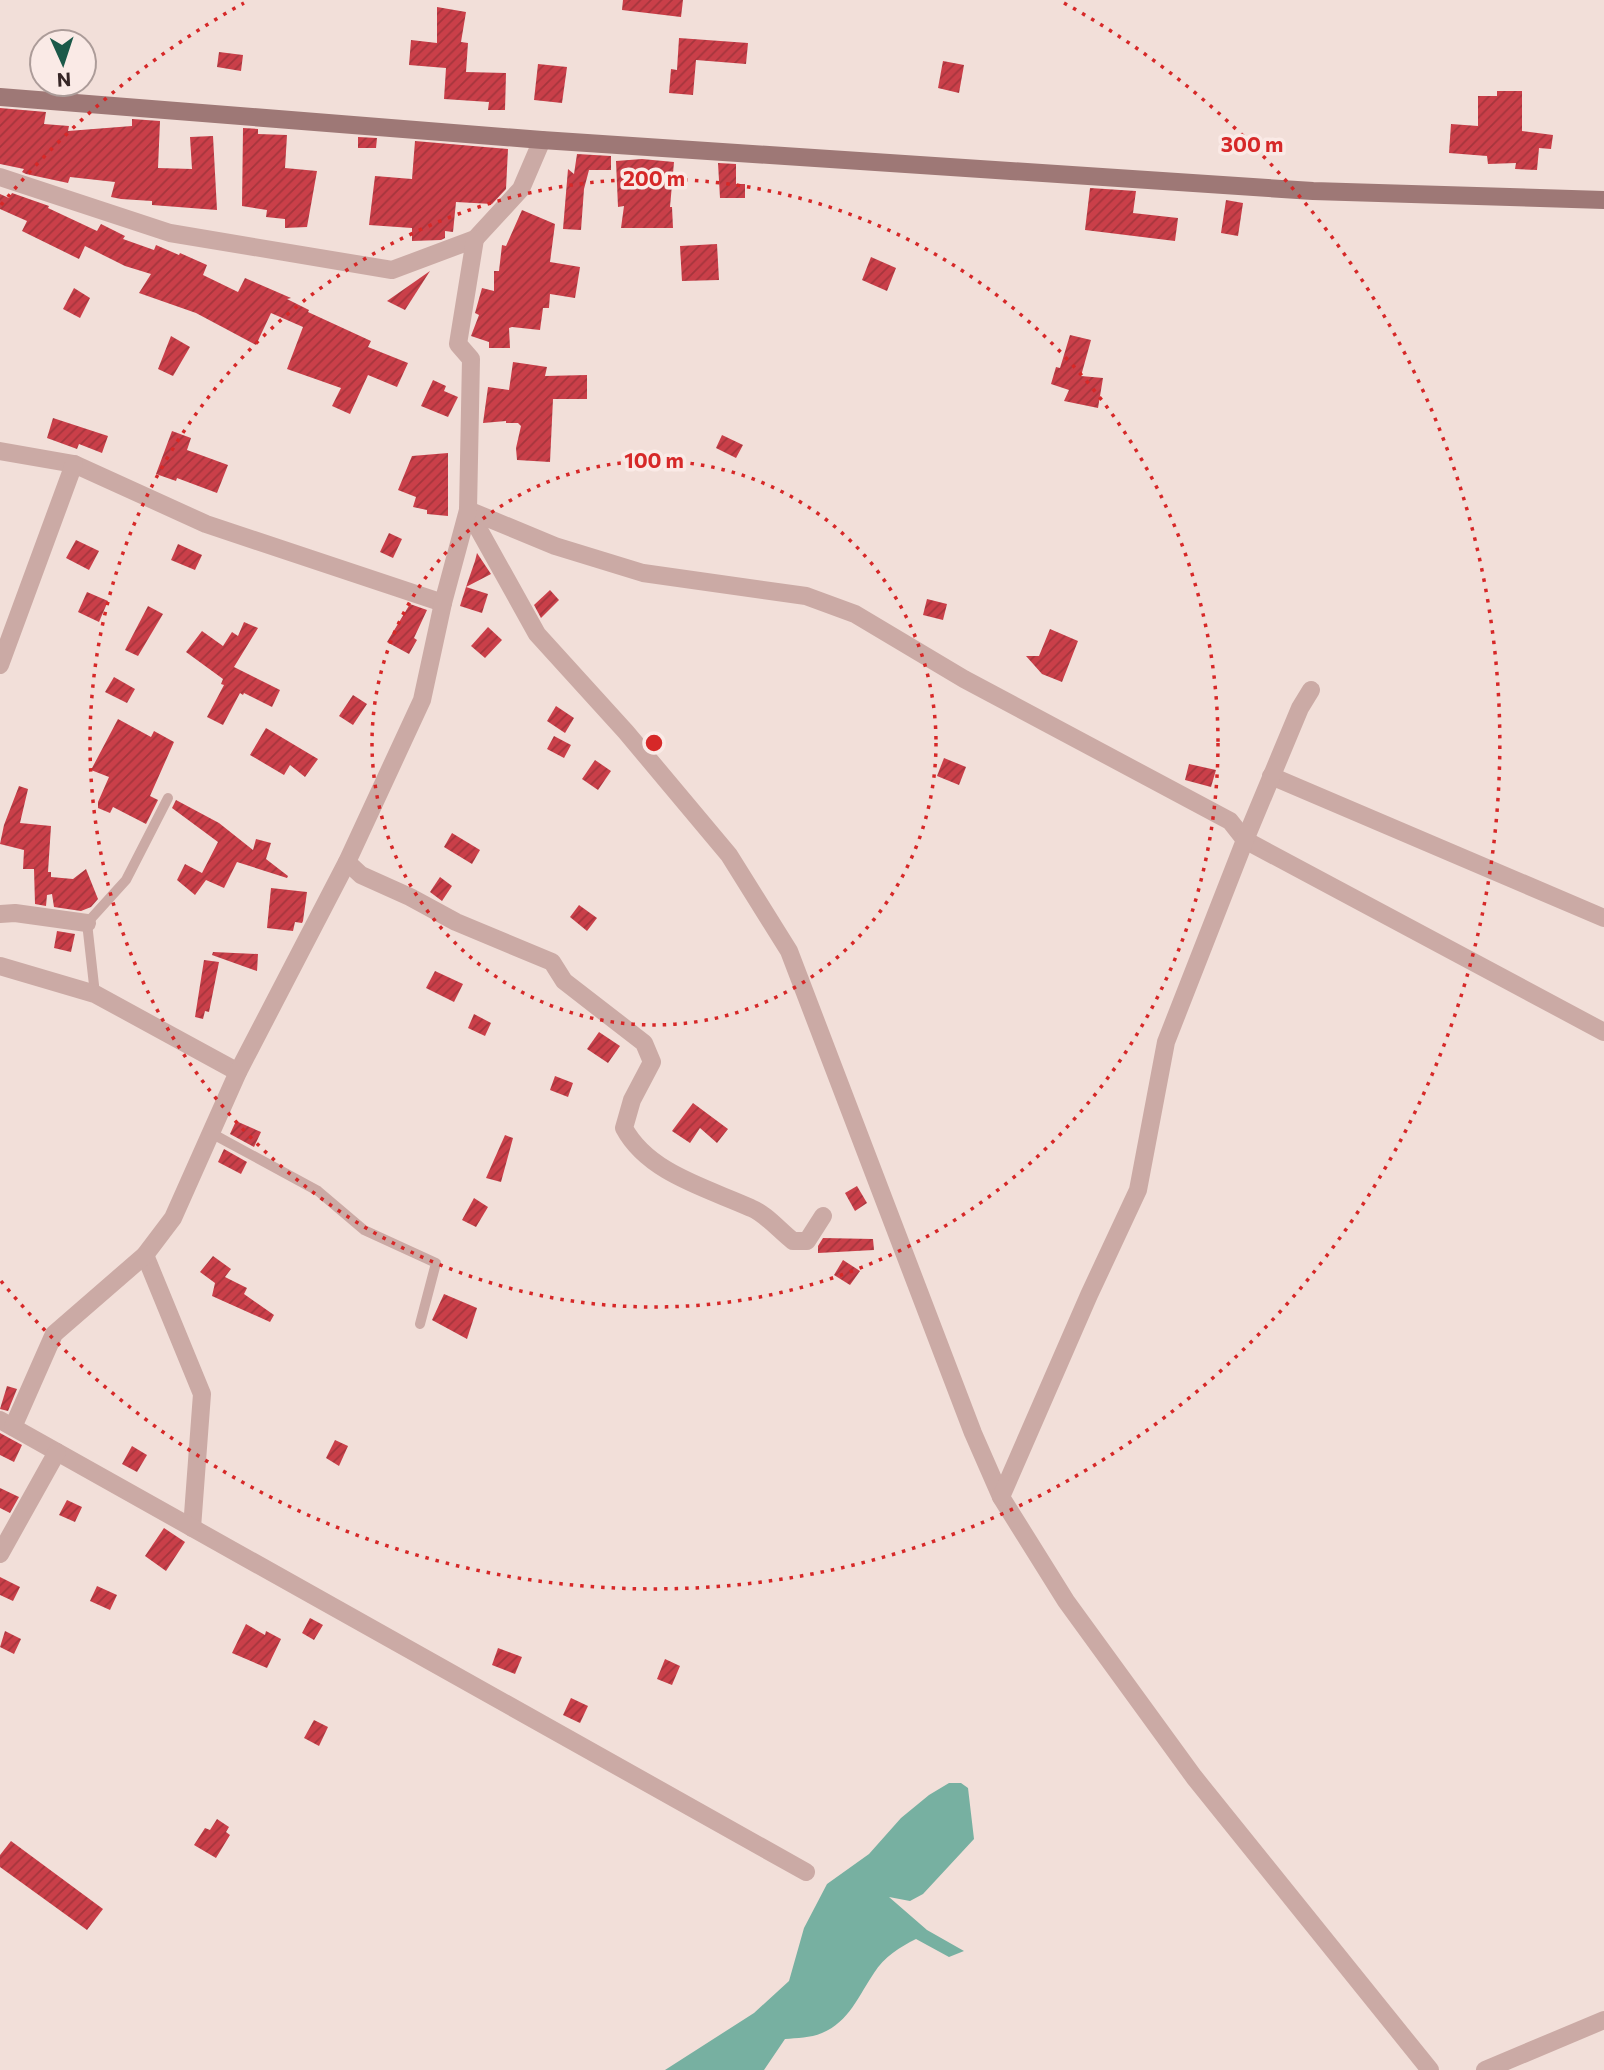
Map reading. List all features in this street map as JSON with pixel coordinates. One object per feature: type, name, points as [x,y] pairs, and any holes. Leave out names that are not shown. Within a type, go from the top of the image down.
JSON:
[{"type":"main road","points":[[0,97],[542,140],[1312,191],[1604,200]]},
{"type":"street","points":[[0,177],[170,233],[392,270],[475,239],[522,189],[542,140]]},
{"type":"street","points":[[475,239],[458,344],[471,359],[468,510],[443,603],[422,700],[347,862],[237,1072],[173,1218],[145,1255],[54,1334],[6,1423],[806,1872]]},
{"type":"street","points":[[0,452],[74,464],[206,524],[443,603]]},
{"type":"street","points":[[0,664],[74,464]]},
{"type":"street","points":[[468,510],[555,546],[643,573],[806,596],[855,614],[964,678],[1230,821],[1245,840],[1604,1032]]},
{"type":"street","points":[[468,510],[537,634],[626,732],[729,855],[789,951],[973,1433],[1001,1497],[1066,1601],[1194,1777],[1430,2070]]},
{"type":"street","points":[[1001,1497],[1138,1190],[1166,1042],[1245,840],[1300,709],[1311,690]]},
{"type":"street","points":[[1272,776],[1604,918]]},
{"type":"street","points":[[347,862],[361,875],[456,922],[552,962],[564,981],[644,1042],[652,1062],[632,1100],[624,1128],[632,1144],[661,1166],[728,1200],[753,1209],[793,1241],[807,1241],[823,1216]]},
{"type":"street","points":[[0,914],[87,923]]},
{"type":"street","points":[[0,966],[95,994],[237,1072]]},
{"type":"street","points":[[145,1255],[202,1394],[192,1528]]},
{"type":"street","points":[[0,1554],[57,1452]]},
{"type":"street","points":[[1485,2070],[1604,2020]]},
{"type":"lane","points":[[95,994],[87,923],[126,880],[168,797]]},
{"type":"lane","points":[[211,1133],[318,1191],[365,1230],[436,1263],[420,1325]]},
{"type":"water","points":[[949,1783],[961,1783],[968,1788],[974,1839],[923,1894],[910,1901],[889,1897],[927,1930],[964,1951],[949,1957],[916,1939],[904,1945],[878,1967],[839,2022],[817,2035],[785,2039],[764,2070],[665,2070],[754,2013],[789,1981],[804,1928],[827,1884],[869,1854],[901,1818]]},
{"type":"building","points":[[623,0],[683,0],[681,17],[622,10]]},
{"type":"building","points":[[437,7],[466,12],[461,42],[468,43],[466,72],[506,73],[505,110],[488,110],[489,102],[444,99],[446,68],[409,65],[411,40],[437,43]]},
{"type":"building","points":[[679,38],[748,43],[746,64],[696,60],[693,95],[669,93],[671,69],[677,70]]},
{"type":"building","points":[[219,52],[243,55],[241,71],[217,67]]},
{"type":"building","points":[[943,61],[964,65],[959,93],[938,88]]},
{"type":"building","points":[[538,64],[567,67],[562,103],[534,100]]},
{"type":"building","points":[[1497,91],[1522,91],[1522,131],[1553,135],[1551,149],[1539,148],[1537,170],[1515,169],[1516,163],[1488,164],[1487,156],[1449,153],[1451,124],[1478,126],[1478,96],[1497,96]]},
{"type":"building","points":[[0,108],[46,112],[44,124],[69,126],[68,131],[132,126],[132,119],[160,121],[158,168],[192,169],[190,137],[213,136],[217,210],[152,205],[152,201],[111,197],[115,182],[70,177],[68,183],[26,174],[22,172],[24,169],[0,164]]},
{"type":"building","points":[[243,128],[258,129],[258,134],[287,135],[285,168],[317,171],[307,227],[285,228],[285,219],[266,217],[267,210],[242,206]]},
{"type":"building","points":[[358,137],[377,138],[376,148],[358,148]]},
{"type":"building","points":[[415,141],[508,149],[506,189],[492,204],[456,202],[453,232],[445,231],[445,238],[441,240],[412,241],[412,228],[369,225],[375,176],[412,179]]},
{"type":"building","points":[[577,154],[611,156],[611,170],[589,170],[584,189],[581,230],[563,229],[568,169],[574,174]]},
{"type":"building","points":[[642,159],[674,162],[670,207],[673,228],[621,228],[624,206],[618,207],[616,161]]},
{"type":"building","points":[[718,163],[736,164],[736,184],[745,184],[745,198],[720,198]]},
{"type":"building","points":[[1090,188],[1136,191],[1133,213],[1178,218],[1175,241],[1085,230]]},
{"type":"building","points":[[12,193],[49,206],[48,208],[97,231],[101,224],[125,236],[123,239],[154,250],[156,245],[179,255],[180,253],[207,265],[203,275],[238,292],[245,278],[291,298],[287,299],[309,310],[308,312],[371,341],[368,347],[408,363],[397,387],[368,375],[350,414],[332,406],[341,388],[287,369],[303,327],[271,313],[256,345],[196,313],[139,293],[151,274],[125,266],[85,246],[79,259],[22,231],[27,221],[0,209],[0,194],[9,198]]},
{"type":"building","points":[[1226,200],[1243,203],[1238,236],[1221,233]]},
{"type":"building","points":[[522,210],[555,224],[550,262],[580,267],[575,298],[550,294],[549,308],[543,308],[540,330],[509,328],[510,348],[489,348],[489,342],[471,336],[479,315],[475,313],[482,288],[494,291],[494,271],[499,271],[502,245],[506,246]]},
{"type":"building","points":[[717,244],[719,280],[682,281],[680,246]]},
{"type":"building","points":[[871,257],[896,268],[887,291],[862,280]]},
{"type":"building","points":[[430,271],[405,310],[387,301]]},
{"type":"building","points":[[74,288],[90,298],[80,318],[63,309]]},
{"type":"building","points":[[1070,335],[1091,340],[1081,376],[1103,378],[1098,408],[1064,401],[1069,390],[1051,384],[1056,367],[1060,368]]},
{"type":"building","points":[[171,336],[190,347],[173,376],[158,369]]},
{"type":"building","points":[[513,362],[547,367],[545,376],[587,375],[587,399],[553,399],[550,462],[517,460],[516,448],[521,426],[518,423],[483,423],[488,387],[509,390]]},
{"type":"building","points":[[433,380],[446,386],[444,391],[458,397],[448,417],[421,406]]},
{"type":"building","points":[[53,418],[108,436],[102,453],[79,444],[77,449],[47,438]]},
{"type":"building","points":[[172,431],[191,438],[187,450],[228,465],[217,493],[177,478],[176,481],[156,474]]},
{"type":"building","points":[[722,435],[743,445],[736,458],[716,448]]},
{"type":"building","points":[[448,453],[448,516],[427,514],[427,510],[413,507],[416,497],[398,490],[412,456]]},
{"type":"building","points":[[389,533],[402,539],[393,558],[380,552]]},
{"type":"building","points":[[76,540],[99,551],[89,570],[66,558]]},
{"type":"building","points":[[178,544],[202,555],[195,570],[171,560]]},
{"type":"building","points":[[477,553],[491,574],[466,587],[475,561]]},
{"type":"building","points":[[466,587],[488,594],[482,613],[460,606]]},
{"type":"building","points":[[550,590],[559,600],[541,618],[534,605]]},
{"type":"building","points":[[87,592],[108,601],[99,622],[78,612]]},
{"type":"building","points":[[927,599],[947,604],[943,620],[923,615]]},
{"type":"building","points":[[410,604],[427,610],[414,638],[417,640],[409,654],[387,642]]},
{"type":"building","points":[[148,606],[163,614],[138,656],[125,650]]},
{"type":"building","points":[[244,622],[258,628],[234,667],[280,690],[272,707],[240,693],[223,725],[207,717],[224,685],[221,684],[223,679],[186,652],[202,631],[223,646],[232,632],[238,636]]},
{"type":"building","points":[[488,627],[502,640],[485,658],[471,646]]},
{"type":"building","points":[[1050,629],[1078,641],[1062,682],[1042,674],[1026,656],[1039,656]]},
{"type":"building","points":[[114,677],[135,689],[127,703],[105,692]]},
{"type":"building","points":[[353,695],[367,704],[353,725],[339,716]]},
{"type":"building","points":[[556,706],[574,718],[565,733],[547,721]]},
{"type":"building","points":[[118,719],[151,737],[154,731],[174,742],[150,796],[158,800],[146,824],[113,807],[110,813],[98,808],[109,777],[91,770]]},
{"type":"building","points":[[266,728],[318,759],[305,777],[290,765],[284,775],[250,755]]},
{"type":"building","points":[[554,736],[571,745],[564,758],[547,749]]},
{"type":"building","points":[[944,758],[966,767],[959,785],[937,776]]},
{"type":"building","points":[[595,760],[611,771],[598,790],[582,779]]},
{"type":"building","points":[[1189,764],[1216,770],[1211,787],[1185,780]]},
{"type":"building","points":[[19,786],[28,789],[20,823],[51,826],[48,872],[51,872],[51,877],[73,879],[86,869],[98,899],[91,907],[81,911],[54,907],[52,894],[47,895],[46,906],[35,904],[34,869],[23,869],[24,850],[0,844],[4,825]]},
{"type":"building","points":[[176,800],[219,823],[253,850],[256,839],[271,843],[266,859],[288,876],[287,878],[237,862],[224,888],[206,880],[195,895],[177,880],[185,864],[202,873],[218,842],[172,808]]},
{"type":"building","points":[[452,833],[480,850],[472,864],[444,847]]},
{"type":"building","points":[[440,877],[452,886],[442,901],[430,892]]},
{"type":"building","points":[[271,888],[307,892],[303,921],[295,922],[293,931],[267,928]]},
{"type":"building","points":[[579,905],[597,918],[587,931],[570,917]]},
{"type":"building","points":[[57,931],[75,934],[71,952],[54,948]]},
{"type":"building","points":[[213,952],[258,954],[257,971],[212,955]]},
{"type":"building","points":[[204,960],[219,962],[209,1012],[205,1011],[203,1019],[195,1017]]},
{"type":"building","points":[[435,971],[463,984],[454,1002],[426,988]]},
{"type":"building","points":[[474,1014],[491,1023],[485,1036],[468,1028]]},
{"type":"building","points":[[599,1032],[620,1046],[608,1063],[587,1049]]},
{"type":"building","points":[[555,1076],[573,1083],[568,1097],[550,1090]]},
{"type":"building","points":[[693,1103],[728,1129],[717,1143],[700,1128],[690,1143],[672,1131]]},
{"type":"building","points":[[236,1121],[261,1132],[254,1147],[230,1134]]},
{"type":"building","points":[[505,1135],[513,1138],[501,1182],[486,1178]]},
{"type":"building","points":[[224,1149],[247,1162],[241,1174],[218,1162]]},
{"type":"building","points":[[857,1186],[867,1203],[855,1211],[845,1193]]},
{"type":"building","points":[[474,1198],[488,1207],[476,1227],[462,1220]]},
{"type":"building","points":[[823,1238],[873,1239],[874,1250],[818,1253],[818,1246]]},
{"type":"building","points":[[213,1256],[231,1269],[225,1277],[247,1288],[244,1294],[274,1315],[270,1322],[212,1296],[215,1283],[200,1272]]},
{"type":"building","points":[[843,1260],[860,1271],[850,1285],[834,1275]]},
{"type":"building","points":[[444,1294],[477,1308],[467,1339],[432,1320]]},
{"type":"building","points":[[7,1386],[17,1389],[8,1411],[0,1409]]},
{"type":"building","points":[[0,1433],[22,1445],[14,1462],[0,1455]]},
{"type":"building","points":[[335,1440],[348,1446],[339,1466],[326,1458]]},
{"type":"building","points":[[132,1446],[147,1455],[137,1472],[122,1464]]},
{"type":"building","points":[[0,1488],[19,1497],[10,1513],[0,1508]]},
{"type":"building","points":[[67,1500],[82,1507],[75,1522],[59,1515]]},
{"type":"building","points":[[164,1528],[185,1542],[166,1571],[145,1556]]},
{"type":"building","points":[[0,1577],[20,1587],[13,1601],[0,1595]]},
{"type":"building","points":[[97,1586],[117,1595],[110,1610],[90,1601]]},
{"type":"building","points":[[310,1618],[323,1625],[314,1640],[302,1633]]},
{"type":"building","points":[[246,1624],[265,1635],[266,1631],[281,1639],[267,1668],[232,1653]]},
{"type":"building","points":[[5,1631],[21,1639],[14,1654],[0,1647]]},
{"type":"building","points":[[498,1648],[522,1657],[515,1674],[492,1665]]},
{"type":"building","points":[[665,1659],[680,1666],[672,1685],[657,1679]]},
{"type":"building","points":[[571,1698],[588,1706],[580,1723],[563,1715]]},
{"type":"building","points":[[314,1720],[328,1727],[319,1746],[304,1738]]},
{"type":"building","points":[[217,1819],[229,1827],[226,1832],[230,1835],[216,1858],[194,1845],[205,1828],[210,1830]]},
{"type":"building","points":[[11,1841],[103,1909],[87,1930],[0,1867],[0,1855]]}]
